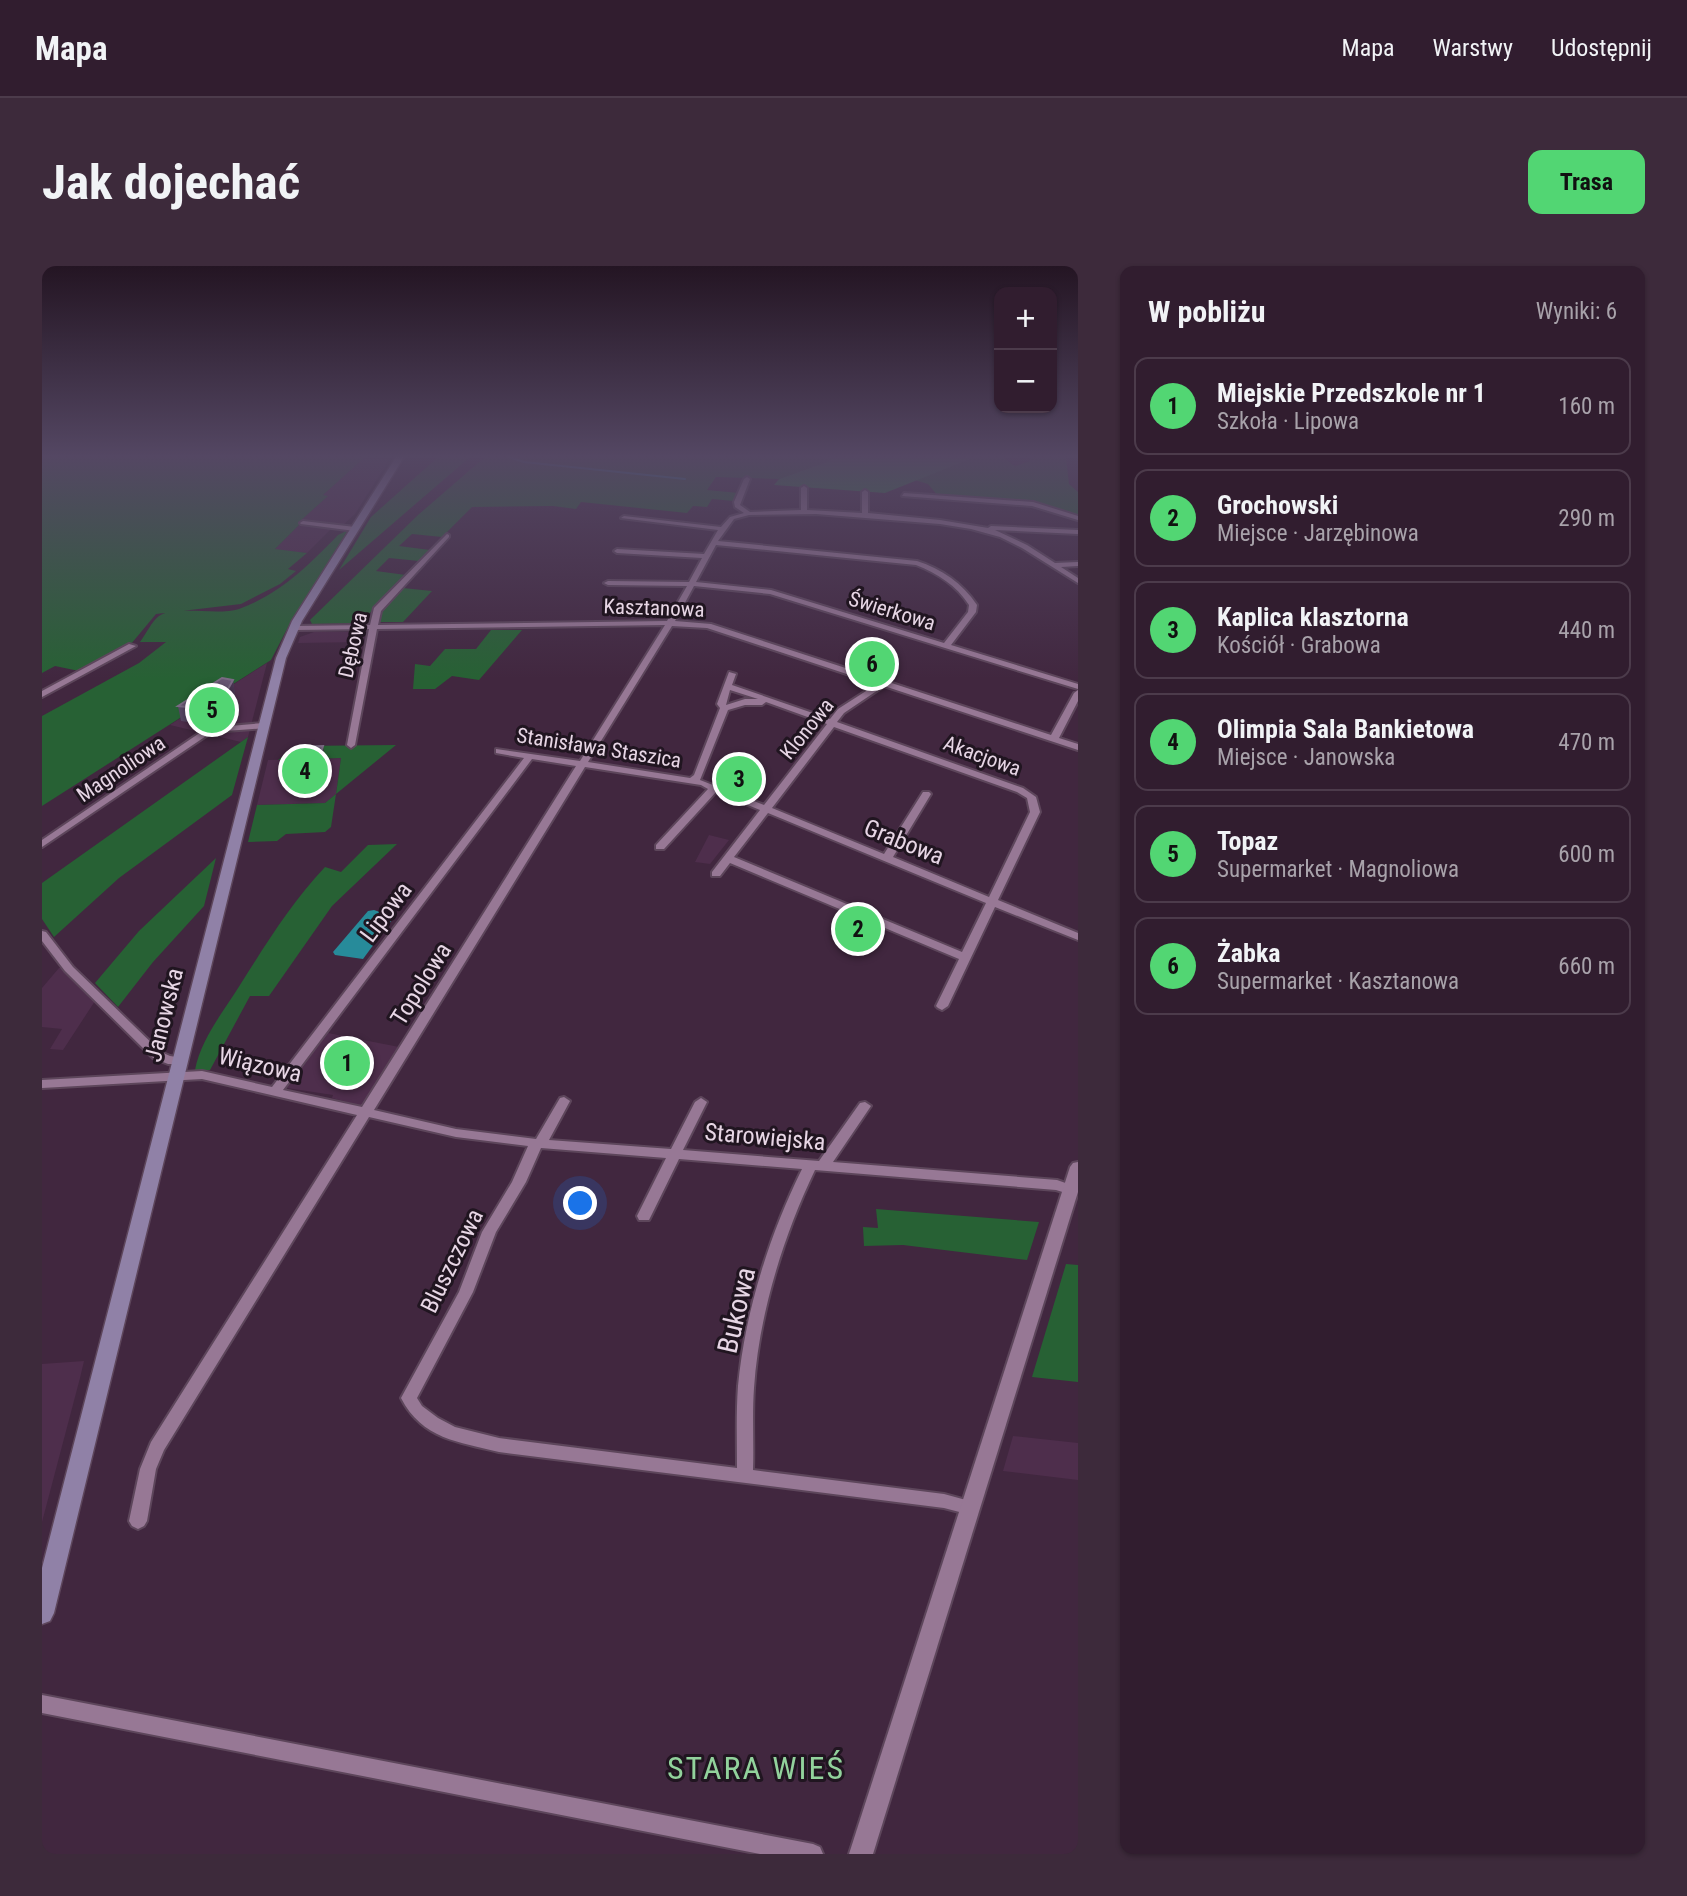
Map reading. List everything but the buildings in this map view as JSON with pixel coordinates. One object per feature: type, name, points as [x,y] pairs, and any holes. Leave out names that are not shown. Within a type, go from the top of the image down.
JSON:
[{"type":"main road","name":"Janowska","points":[[42,1613],[281,658],[294,628],[354,531]]},
{"type":"street","name":"Topolowa","points":[[138,1521],[148,1469],[157,1447],[583,764],[670,623],[723,531]]},
{"type":"street","points":[[991,531],[1005,536],[1078,581]]},
{"type":"street","name":"Dębowa","points":[[351,745],[377,610],[447,536]]},
{"type":"street","points":[[715,543],[885,558],[930,567],[965,593],[973,606],[972,612],[946,646]]},
{"type":"street","points":[[617,551],[708,556]]},
{"type":"street","points":[[1052,565],[1078,565]]},
{"type":"street","points":[[608,583],[692,583]]},
{"type":"street","name":"Świerkowa","points":[[692,583],[771,593],[1078,687]]},
{"type":"street","name":"Kasztanowa","points":[[294,628],[670,623],[729,631],[1078,747]]},
{"type":"street","points":[[42,694],[132,646]]},
{"type":"street","points":[[693,781],[698,776],[724,708],[721,704],[732,674]]},
{"type":"street","name":"Klonowa","points":[[716,874],[832,723],[854,700],[884,683]]},
{"type":"street","name":"Akacjowa","points":[[728,686],[1020,790],[1031,797],[1035,813],[942,1006]]},
{"type":"street","points":[[1054,739],[1078,693]]},
{"type":"street","name":"Akacjowa","points":[[724,708],[745,702],[779,704]]},
{"type":"street","name":"Magnoliowa","points":[[42,844],[210,730],[263,726]]},
{"type":"street","name":"Stanisława Staszica","points":[[499,751],[693,781]]},
{"type":"street","name":"Lipowa","points":[[275,1093],[530,756]]},
{"type":"street","name":"Grabowa","points":[[693,781],[1078,937]]},
{"type":"street","points":[[660,847],[714,788]]},
{"type":"street","points":[[887,858],[926,794]]},
{"type":"street","points":[[728,858],[965,957]]},
{"type":"street","points":[[42,934],[69,970],[158,1055],[178,1068]]},
{"type":"street","name":"Wiązowa","points":[[42,1084],[178,1068],[275,1093],[456,1133]]},
{"type":"street","name":"Bluszczowa","points":[[564,1101],[489,1232],[466,1292],[409,1398],[416,1411],[432,1423],[452,1433],[499,1445],[745,1474]]},
{"type":"street","points":[[644,1216],[701,1102]]},
{"type":"street","name":"Bukowa","points":[[745,1474],[747,1379],[755,1337],[791,1202],[865,1106]]},
{"type":"street","name":"Starowiejska","points":[[456,1133],[538,1143],[1057,1185],[1069,1189]]},
{"type":"street","points":[[860,1854],[1078,1167]]},
{"type":"street","points":[[745,1474],[944,1501],[971,1508]]},
{"type":"street","points":[[42,1704],[813,1854]]},
{"type":"shaded area","points":[[293,531],[329,531],[307,553],[274,550]]},
{"type":"shaded area","points":[[314,632],[356,632],[363,635],[360,642],[298,643],[300,637]]},
{"type":"shaded area","points":[[872,653],[900,662],[880,674],[851,665]]},
{"type":"shaded area","points":[[267,663],[248,737],[241,742],[170,725]]},
{"type":"shaded area","points":[[341,758],[336,794],[325,803],[257,805],[268,760]]},
{"type":"shaded area","points":[[709,835],[729,840],[710,864],[695,862]]},
{"type":"shaded area","points":[[59,968],[64,968],[95,1001],[63,1050],[50,1049],[62,1029],[42,1027],[42,988]]},
{"type":"shaded area","points":[[328,1033],[399,1047],[363,1106],[332,1098],[333,1095],[287,1088]]},
{"type":"shaded area","points":[[84,1361],[80,1378],[42,1522],[42,1364]]},
{"type":"shaded area","points":[[1013,1436],[1078,1443],[1078,1480],[1003,1471]]},
{"type":"green space","points":[[42,531],[293,531],[275,549],[307,553],[288,569],[296,571],[280,584],[241,604],[156,614],[131,644],[79,671],[55,666],[42,673]]},
{"type":"green space","points":[[347,531],[288,627],[271,660],[42,806],[42,716],[139,663],[166,642],[140,642],[159,616],[176,611],[230,611],[254,603],[293,578],[338,535]]},
{"type":"green space","points":[[362,531],[384,531],[339,570]]},
{"type":"green space","points":[[401,531],[448,531],[442,537],[412,534],[399,546],[430,550],[419,561],[389,558],[376,571],[406,575],[369,614],[368,623],[312,624],[310,620]]},
{"type":"green space","points":[[403,588],[432,591],[403,622],[380,622],[382,609]]},
{"type":"green space","points":[[491,630],[522,630],[479,680],[452,676],[435,689],[413,689],[415,664],[430,666],[445,649],[476,649]]},
{"type":"green space","points":[[248,737],[232,795],[119,878],[54,937],[42,919],[42,883]]},
{"type":"green space","points":[[396,745],[336,794],[341,758],[278,760],[297,746]]},
{"type":"green space","points":[[336,794],[331,827],[325,832],[286,834],[277,841],[248,842],[257,805],[325,803]]},
{"type":"green space","points":[[397,844],[332,906],[269,996],[250,996],[210,1070],[195,1070],[202,1047],[213,1026],[280,924],[325,867],[341,872],[368,845]]},
{"type":"green space","points":[[216,858],[204,906],[153,962],[118,1007],[95,983],[139,931]]},
{"type":"green space","points":[[876,1209],[1039,1222],[1027,1260],[903,1245],[864,1246],[863,1227],[878,1228]]},
{"type":"green space","points":[[1066,1264],[1078,1265],[1078,1382],[1032,1377]]},
{"type":"water","points":[[374,910],[394,917],[363,959],[335,955],[333,952],[368,911]]},
{"type":"place","name":"Żabka","points":[[872,664]]},
{"type":"place","name":"Topaz","points":[[212,710]]},
{"type":"place","name":"Olimpia Sala Bankietowa","points":[[305,771]]},
{"type":"place","name":"Kaplica klasztorna","points":[[739,779]]},
{"type":"place","name":"Grochowski","points":[[858,929]]},
{"type":"place","name":"Miejskie Przedszkole nr 1","points":[[347,1063]]},
{"type":"district","name":"STARA WIEŚ","points":[[756,1768]]}]
